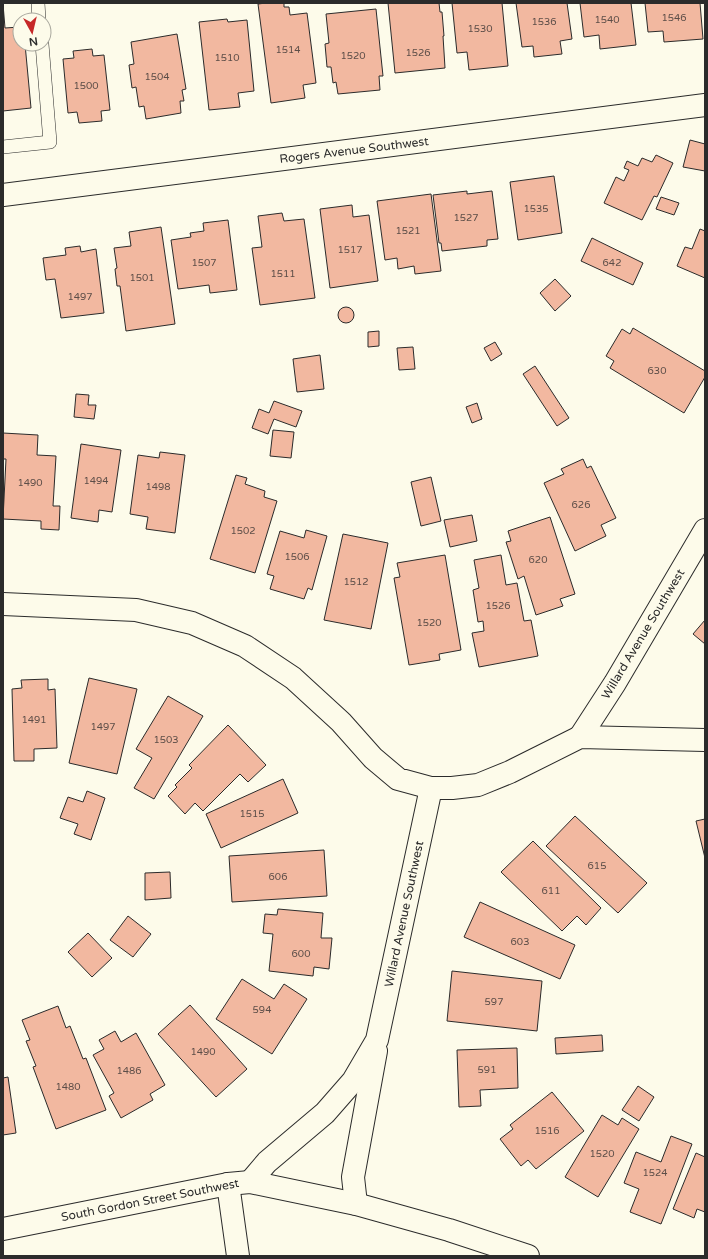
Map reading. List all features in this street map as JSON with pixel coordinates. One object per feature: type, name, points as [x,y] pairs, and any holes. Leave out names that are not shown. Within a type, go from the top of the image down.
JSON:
[{"type":"street","name":"Rogers Avenue Southwest","points":[[3,195],[705,105]]},
{"type":"street","name":"Willard Avenue Southwest","points":[[580,737],[615,683],[705,530]]},
{"type":"street","points":[[3,604],[136,610],[192,623],[245,646],[293,678],[341,722],[373,758],[398,779],[431,788],[452,788],[478,785],[510,772],[580,737],[705,740]]},
{"type":"street","name":"Willard Avenue Southwest","points":[[356,1204],[353,1177],[377,1040],[431,788]]},
{"type":"street","name":"Willard Avenue Southwest","points":[[250,1182],[267,1162],[325,1113],[353,1081],[377,1040]]},
{"type":"street","name":"South Gordon Street Southwest","points":[[3,1229],[228,1184],[250,1182],[356,1204],[449,1230],[528,1256]]},
{"type":"street","points":[[228,1184],[238,1256]]},
{"type":"lane","points":[[3,147],[50,142],[43,52]]},
{"type":"building","points":[[284,3],[284,7],[289,7],[290,15],[307,13],[316,83],[303,85],[305,98],[271,103],[258,4]]},
{"type":"building","points":[[388,3],[439,3],[440,12],[442,12],[445,68],[395,73]]},
{"type":"building","points":[[452,3],[502,3],[508,66],[469,70],[467,52],[457,53]]},
{"type":"building","points":[[516,3],[567,3],[572,39],[560,41],[562,54],[534,57],[533,46],[522,47]]},
{"type":"building","points":[[580,3],[631,3],[636,45],[600,49],[599,35],[584,37]]},
{"type":"building","points":[[645,3],[700,3],[703,39],[664,42],[663,31],[648,32]]},
{"type":"building","points":[[3,4],[5,28],[12,28],[12,52],[26,52],[31,108],[3,111]]},
{"type":"building","points":[[376,9],[383,76],[379,76],[380,90],[338,94],[336,82],[333,83],[331,67],[327,67],[325,44],[329,43],[326,14]]},
{"type":"building","points":[[227,19],[228,22],[247,20],[254,91],[238,93],[240,107],[209,110],[199,22]]},
{"type":"building","points":[[177,34],[186,89],[182,90],[184,101],[180,101],[181,113],[146,119],[144,106],[139,107],[136,87],[132,88],[129,65],[134,64],[131,42]]},
{"type":"building","points":[[92,49],[93,56],[104,55],[110,110],[101,111],[102,121],[79,123],[77,112],[68,113],[63,59],[74,58],[73,51]]},
{"type":"building","points":[[690,140],[705,144],[705,171],[683,167]]},
{"type":"building","points":[[656,155],[673,163],[657,197],[654,196],[642,220],[604,203],[616,177],[624,181],[629,170],[624,168],[627,161],[638,166],[642,158],[652,162]]},
{"type":"building","points":[[554,176],[562,233],[518,240],[510,182]]},
{"type":"building","points":[[467,191],[467,194],[492,191],[498,239],[487,240],[487,246],[442,251],[441,243],[439,243],[433,195]]},
{"type":"building","points":[[431,194],[441,271],[415,274],[414,266],[398,269],[397,258],[385,260],[377,201]]},
{"type":"building","points":[[661,197],[679,203],[674,215],[656,209]]},
{"type":"building","points":[[352,205],[353,217],[369,215],[378,281],[330,288],[320,209]]},
{"type":"building","points":[[282,213],[284,221],[304,219],[315,298],[260,305],[252,248],[262,247],[258,216]]},
{"type":"building","points":[[228,220],[237,290],[210,293],[209,285],[178,289],[171,240],[191,237],[190,233],[204,231],[203,223]]},
{"type":"building","points":[[161,227],[175,324],[126,331],[120,286],[117,286],[115,269],[117,268],[114,248],[131,246],[129,232]]},
{"type":"building","points":[[700,229],[705,231],[705,278],[677,266],[685,247],[692,249]]},
{"type":"building","points":[[592,238],[643,263],[633,285],[581,261]]},
{"type":"building","points":[[80,246],[81,252],[96,249],[104,313],[61,318],[55,279],[46,280],[43,258],[66,255],[65,248]]},
{"type":"building","points":[[555,279],[571,296],[555,311],[540,293]]},
{"type":"building","points":[[346,307],[352,309],[354,315],[352,321],[346,323],[340,321],[338,315],[340,309]]},
{"type":"building","points":[[633,328],[705,371],[705,377],[684,413],[610,368],[614,361],[606,356],[622,329],[630,334]]},
{"type":"building","points":[[379,331],[379,346],[368,347],[368,332]]},
{"type":"building","points":[[495,342],[502,354],[491,361],[484,348]]},
{"type":"building","points":[[413,347],[415,369],[399,370],[397,348]]},
{"type":"building","points":[[320,355],[324,389],[297,392],[293,359]]},
{"type":"building","points":[[535,366],[569,418],[557,426],[523,374]]},
{"type":"building","points":[[76,394],[89,395],[88,405],[96,405],[94,419],[74,417]]},
{"type":"building","points":[[274,401],[302,411],[296,427],[274,419],[268,434],[252,428],[259,409],[269,413]]},
{"type":"building","points":[[477,403],[482,419],[472,423],[466,407]]},
{"type":"building","points":[[273,430],[294,432],[291,458],[270,456]]},
{"type":"building","points":[[3,433],[38,435],[37,455],[56,456],[53,506],[60,506],[59,530],[41,529],[41,521],[3,519],[6,459],[3,459]]},
{"type":"building","points":[[81,444],[121,450],[112,512],[99,510],[98,522],[71,518]]},
{"type":"building","points":[[160,452],[185,455],[175,533],[146,529],[148,517],[130,514],[138,455],[159,458]]},
{"type":"building","points":[[583,459],[587,468],[591,466],[616,518],[601,525],[606,536],[575,551],[544,483],[564,474],[561,469]]},
{"type":"building","points":[[236,475],[247,478],[245,484],[265,491],[264,497],[277,501],[255,573],[210,559]]},
{"type":"building","points":[[431,477],[441,521],[421,526],[411,482]]},
{"type":"building","points":[[472,515],[477,541],[450,547],[444,520]]},
{"type":"building","points":[[550,517],[575,594],[560,599],[563,606],[536,615],[524,576],[518,579],[506,542],[511,541],[508,531]]},
{"type":"building","points":[[306,530],[327,536],[312,590],[308,588],[304,599],[270,589],[274,576],[267,574],[280,531],[304,538]]},
{"type":"building","points":[[343,534],[388,543],[371,629],[324,620]]},
{"type":"building","points":[[445,555],[461,650],[439,654],[440,660],[409,665],[394,578],[400,577],[397,563]]},
{"type":"building","points":[[501,555],[506,585],[517,583],[524,621],[531,620],[538,656],[479,667],[472,633],[484,631],[483,621],[478,622],[473,590],[479,588],[474,560]]},
{"type":"building","points":[[705,620],[705,644],[693,634]]},
{"type":"building","points":[[89,678],[137,689],[117,774],[69,763]]},
{"type":"building","points":[[48,679],[48,690],[55,689],[57,748],[34,749],[34,761],[14,761],[12,689],[22,688],[21,680]]},
{"type":"building","points":[[168,696],[203,716],[154,799],[134,788],[152,758],[136,749]]},
{"type":"building","points":[[228,725],[266,765],[248,782],[240,774],[203,811],[195,803],[185,814],[168,796],[177,787],[175,785],[192,768],[189,765]]},
{"type":"building","points":[[283,779],[298,813],[221,848],[206,814]]},
{"type":"building","points":[[87,791],[105,798],[91,840],[74,834],[78,824],[60,818],[68,797],[83,802]]},
{"type":"building","points":[[575,816],[647,883],[618,913],[546,846]]},
{"type":"building","points":[[705,819],[705,858],[696,821]]},
{"type":"building","points":[[533,841],[601,908],[586,925],[577,916],[562,931],[501,872]]},
{"type":"building","points":[[324,850],[327,896],[232,902],[229,856]]},
{"type":"building","points":[[170,872],[171,898],[145,900],[145,873]]},
{"type":"building","points":[[480,902],[575,945],[560,979],[464,937]]},
{"type":"building","points":[[278,909],[323,913],[321,938],[332,938],[329,969],[314,967],[313,976],[269,971],[273,934],[263,933],[265,914],[277,915]]},
{"type":"building","points":[[128,916],[151,934],[133,957],[110,940]]},
{"type":"building","points":[[88,933],[112,958],[92,977],[68,952]]},
{"type":"building","points":[[452,971],[542,981],[537,1031],[447,1021]]},
{"type":"building","points":[[242,979],[274,999],[284,984],[307,999],[272,1054],[216,1019]]},
{"type":"building","points":[[190,1005],[247,1069],[216,1097],[158,1034]]},
{"type":"building","points":[[58,1006],[66,1028],[70,1026],[83,1059],[86,1058],[106,1110],[56,1129],[33,1067],[36,1066],[26,1041],[30,1040],[22,1020]]},
{"type":"building","points":[[115,1031],[121,1042],[136,1033],[165,1085],[150,1094],[153,1100],[121,1118],[109,1096],[114,1093],[93,1055],[104,1049],[99,1040]]},
{"type":"building","points":[[602,1035],[603,1051],[556,1054],[555,1038]]},
{"type":"building","points":[[517,1048],[518,1088],[480,1090],[481,1106],[459,1107],[457,1050]]},
{"type":"building","points":[[8,1077],[16,1133],[3,1135],[3,1078]]},
{"type":"building","points":[[638,1086],[654,1097],[639,1121],[622,1110]]},
{"type":"building","points":[[552,1092],[584,1131],[536,1169],[528,1160],[521,1166],[500,1139],[513,1129],[510,1125]]},
{"type":"building","points":[[602,1115],[618,1125],[622,1118],[639,1129],[598,1197],[565,1177]]},
{"type":"building","points":[[671,1136],[692,1144],[661,1224],[630,1212],[639,1189],[624,1183],[636,1152],[661,1162]]},
{"type":"building","points":[[696,1153],[705,1157],[705,1212],[697,1209],[694,1218],[673,1209]]}]
